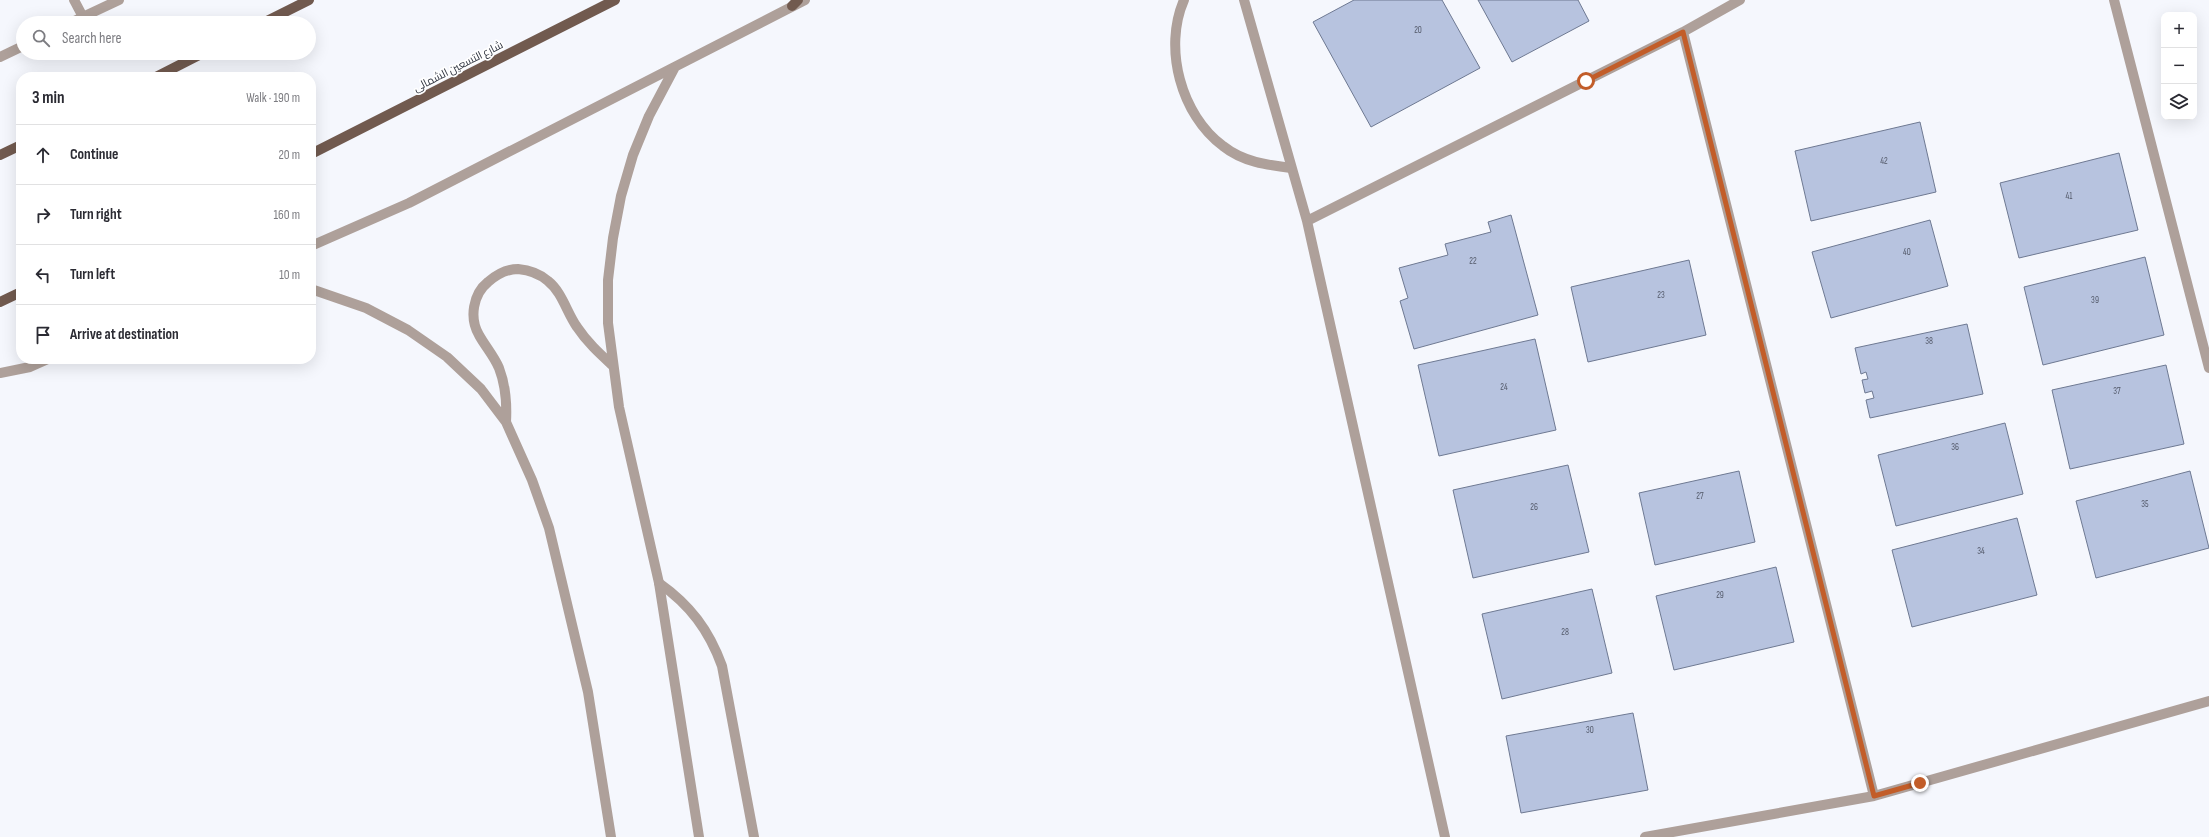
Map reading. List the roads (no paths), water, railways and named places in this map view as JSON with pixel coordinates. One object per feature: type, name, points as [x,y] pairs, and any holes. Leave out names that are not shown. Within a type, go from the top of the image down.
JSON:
[{"type":"main road","points":[[277,16],[309,0]]},
{"type":"main road","name":"شارع التسعين الشمالى","points":[[316,151],[615,0]]},
{"type":"main road","points":[[166,72],[190,60]]},
{"type":"main road","points":[[0,155],[16,147]]},
{"type":"main road","points":[[0,302],[16,294]]},
{"type":"street","points":[[74,0],[82,16]]},
{"type":"street","points":[[85,16],[119,0]]},
{"type":"street","points":[[316,244],[409,203],[675,67],[795,3],[805,0]]},
{"type":"street","points":[[1184,0],[1176,30],[1176,66],[1181,85],[1198,120],[1209,135],[1238,155],[1253,162],[1292,168]]},
{"type":"street","points":[[1244,0],[1307,221],[1444,837]]},
{"type":"street","points":[[1307,221],[1683,32],[1740,0]]},
{"type":"street","points":[[2114,0],[2209,368]]},
{"type":"street","points":[[1683,32],[1874,796]]},
{"type":"street","points":[[0,57],[16,49]]},
{"type":"street","points":[[675,67],[646,122],[633,155],[621,196],[613,238],[608,280],[608,323],[612,365],[619,407],[659,583],[699,837]]},
{"type":"street","points":[[506,422],[506,400],[499,369],[490,351],[478,334],[474,322],[474,308],[477,296],[484,285],[494,276],[517,269],[529,271],[545,278],[558,292],[577,327],[593,347],[612,365]]},
{"type":"street","points":[[316,291],[366,308],[408,330],[447,357],[481,389],[506,422],[532,480],[549,528],[588,692],[611,837]]},
{"type":"street","points":[[0,373],[35,364]]},
{"type":"street","points":[[659,583],[676,595],[703,625],[714,645],[722,666],[754,837]]},
{"type":"street","points":[[1645,837],[1874,796],[2209,701]]}]
